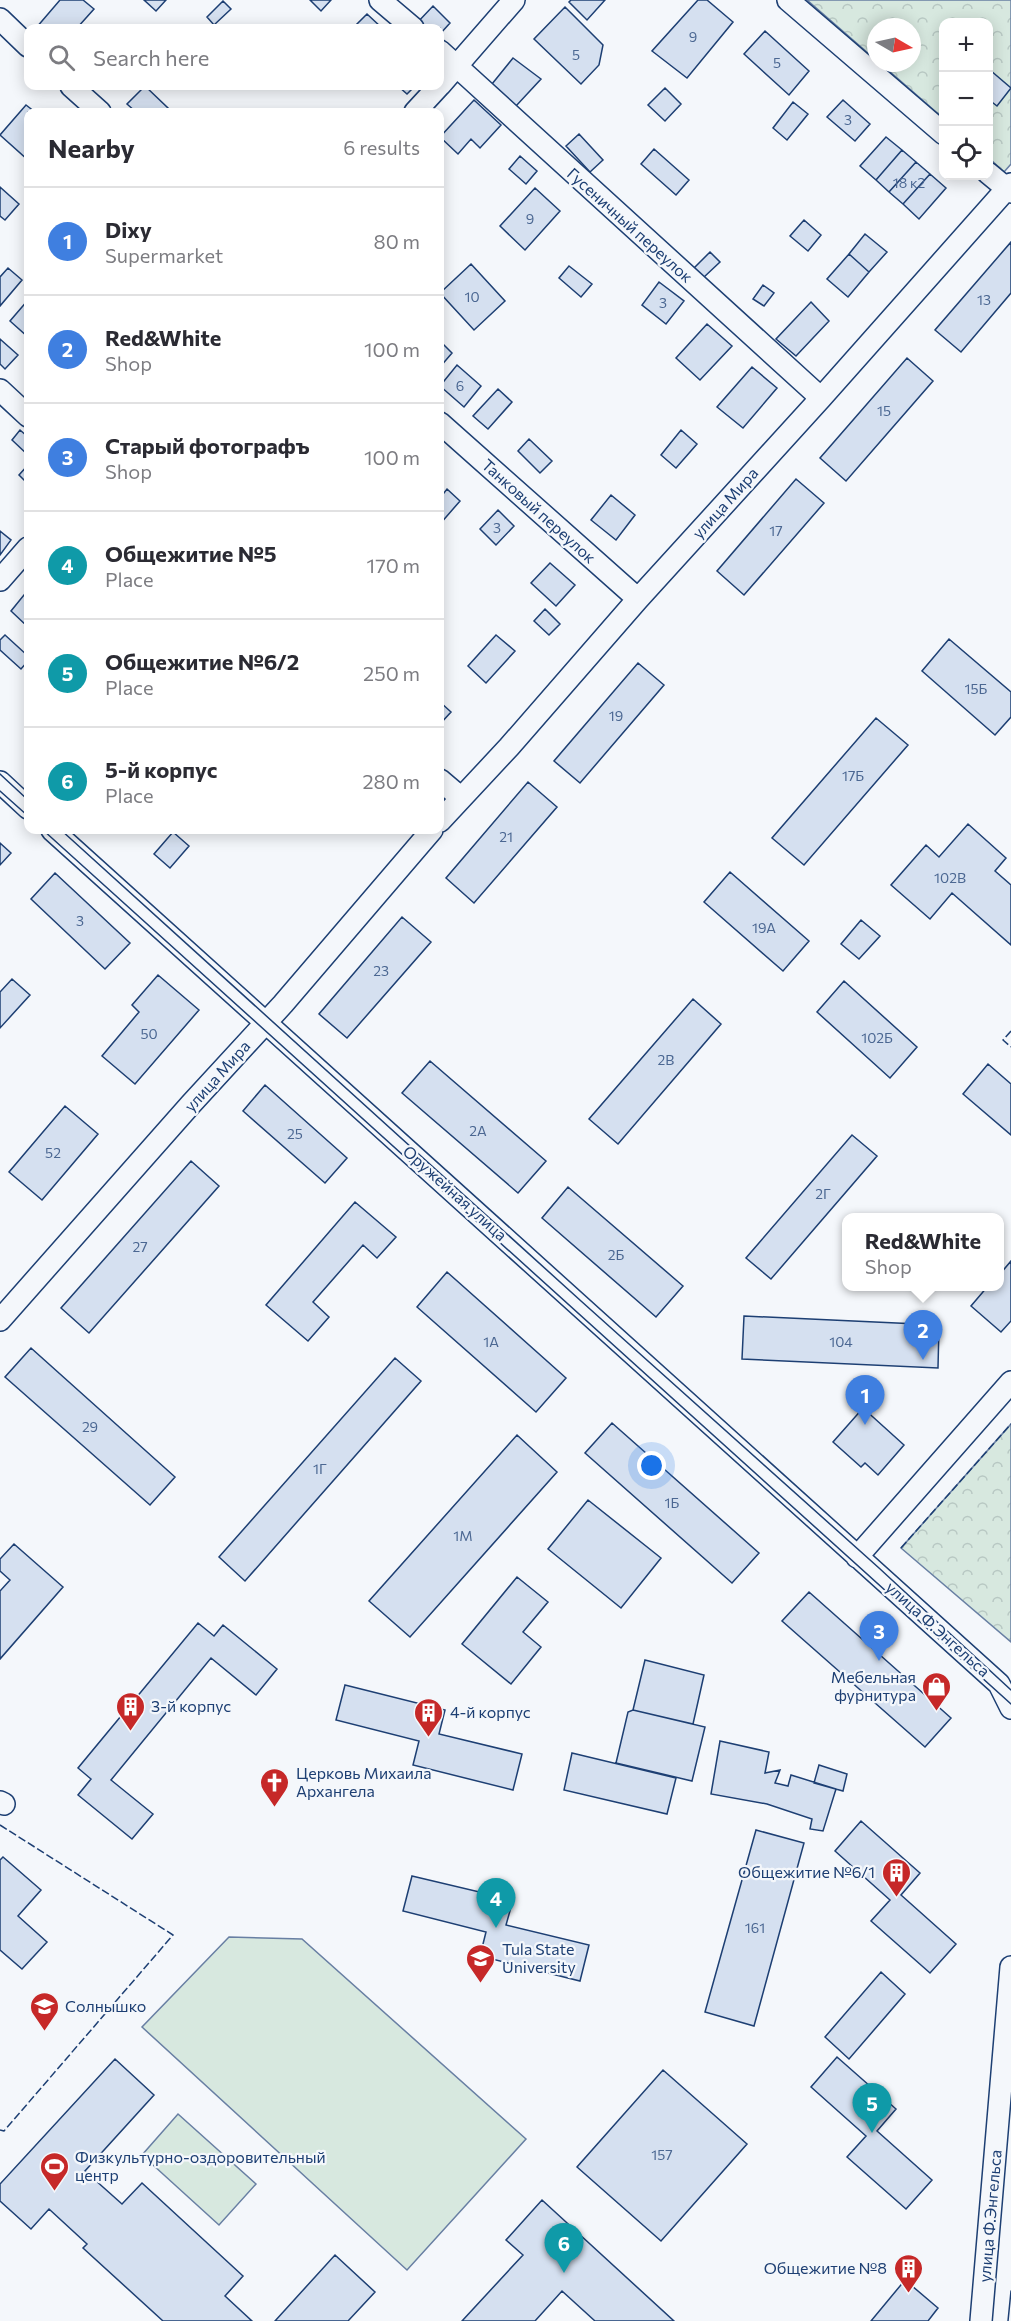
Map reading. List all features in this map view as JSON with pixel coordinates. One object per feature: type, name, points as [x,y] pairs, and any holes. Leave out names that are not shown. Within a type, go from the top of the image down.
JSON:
[{"type":"street","points":[[380,0],[408,24]]},
{"type":"street","points":[[444,80],[514,0]]},
{"type":"street","points":[[788,0],[939,130]]},
{"type":"street","points":[[0,19],[24,42]]},
{"type":"street","name":"Гусеничный переулок","points":[[444,55],[821,398]]},
{"type":"street","points":[[75,90],[96,108]]},
{"type":"street","points":[[419,108],[435,90]]},
{"type":"street","points":[[993,176],[1010,188]]},
{"type":"street","name":"улица Мира","points":[[444,816],[509,747],[638,599],[1010,188]]},
{"type":"street","points":[[0,390],[24,412]]},
{"type":"street","name":"Танковый переулок","points":[[444,427],[638,599]]},
{"type":"street","points":[[0,580],[24,553]]},
{"type":"street","points":[[0,782],[24,804]]},
{"type":"street","points":[[444,783],[460,797]]},
{"type":"street","name":"Оружейная улица","points":[[56,834],[857,1557]]},
{"type":"street","name":"улица Мира","points":[[0,1320],[198,1095],[266,1022],[429,834]]},
{"type":"street","points":[[857,1557],[1011,1382]]},
{"type":"street","name":"улица Ф.Энгельса","points":[[857,1557],[999,1684],[1011,1708]]},
{"type":"street","name":"улица Ф.Энгельса","points":[[981,2321],[1011,1967]]},
{"type":"green space","points":[[807,0],[1011,0],[1011,164],[1004,172],[993,162],[993,18],[939,18],[939,115],[890,72],[921,72],[921,18],[867,18],[867,52]]},
{"type":"green space","points":[[1011,1424],[1011,1642],[901,1548]]},
{"type":"green space","points":[[229,1937],[302,1939],[526,2139],[407,2270],[142,2027]]},
{"type":"green space","points":[[178,2114],[256,2184],[219,2225],[142,2155]]},
{"type":"building","points":[[60,0],[83,0],[94,9],[81,24],[39,24]]},
{"type":"building","points":[[144,0],[166,0],[156,11]]},
{"type":"building","points":[[310,0],[331,0],[321,11]]},
{"type":"building","points":[[571,0],[605,0],[587,20],[569,2]]},
{"type":"building","points":[[698,0],[707,0],[733,22],[687,78],[652,51]]},
{"type":"building","points":[[223,1],[231,9],[215,24],[207,17]]},
{"type":"building","points":[[433,6],[450,23],[444,30],[444,24],[416,24]]},
{"type":"building","points":[[565,7],[603,45],[599,65],[581,84],[534,39]]},
{"type":"building","points":[[367,14],[378,24],[357,24]]},
{"type":"building","points":[[765,31],[809,71],[789,95],[744,54]]},
{"type":"building","points":[[513,58],[541,79],[516,106],[492,84]]},
{"type":"building","points":[[993,73],[1011,88],[997,106],[993,103]]},
{"type":"building","points":[[665,88],[681,104],[665,121],[648,105]]},
{"type":"building","points":[[141,90],[149,90],[168,108],[132,108],[127,104]]},
{"type":"building","points":[[474,100],[501,125],[480,148],[471,139],[458,154],[444,141],[444,133]]},
{"type":"building","points":[[843,100],[870,124],[855,141],[827,117]]},
{"type":"building","points":[[793,102],[808,114],[787,140],[773,128]]},
{"type":"building","points":[[26,105],[30,108],[24,108],[24,156],[0,135]]},
{"type":"building","points":[[579,134],[603,160],[590,172],[566,146]]},
{"type":"building","points":[[886,137],[902,150],[876,180],[860,166]]},
{"type":"building","points":[[654,149],[689,180],[676,195],[641,164]]},
{"type":"building","points":[[902,150],[916,162],[889,192],[876,180]]},
{"type":"building","points":[[520,156],[537,171],[526,184],[509,169]]},
{"type":"building","points":[[916,162],[930,174],[903,204],[889,192]]},
{"type":"building","points":[[930,174],[946,188],[919,219],[903,204]]},
{"type":"building","points":[[0,187],[19,204],[5,220],[0,216]]},
{"type":"building","points":[[535,188],[560,211],[525,250],[500,226]]},
{"type":"building","points":[[804,220],[821,235],[808,251],[790,236]]},
{"type":"building","points":[[865,234],[887,252],[869,272],[849,254]]},
{"type":"building","points":[[1011,242],[1011,293],[961,352],[935,330]]},
{"type":"building","points":[[710,252],[720,262],[703,278],[694,268]]},
{"type":"building","points":[[849,254],[869,272],[848,297],[827,279]]},
{"type":"building","points":[[471,264],[505,301],[474,330],[444,297],[444,289]]},
{"type":"building","points":[[569,266],[592,284],[581,297],[559,278]]},
{"type":"building","points":[[8,268],[22,280],[0,306],[0,277]]},
{"type":"building","points":[[659,282],[684,301],[666,324],[642,305]]},
{"type":"building","points":[[763,285],[774,293],[764,306],[753,299]]},
{"type":"building","points":[[811,302],[829,321],[796,356],[776,339]]},
{"type":"building","points":[[24,305],[24,333],[10,321]]},
{"type":"building","points":[[707,324],[732,346],[700,380],[676,358]]},
{"type":"building","points":[[0,339],[18,355],[5,369],[0,364]]},
{"type":"building","points":[[444,345],[452,353],[444,362]]},
{"type":"building","points":[[907,358],[933,381],[846,481],[820,458]]},
{"type":"building","points":[[457,365],[481,386],[464,407],[444,390],[444,381]]},
{"type":"building","points":[[752,367],[777,388],[743,428],[717,407]]},
{"type":"building","points":[[498,389],[512,402],[488,429],[473,416]]},
{"type":"building","points":[[20,430],[24,434],[24,451],[12,440]]},
{"type":"building","points":[[681,430],[697,444],[676,468],[661,455]]},
{"type":"building","points":[[529,439],[552,461],[540,473],[518,451]]},
{"type":"building","points":[[24,469],[24,480],[19,475]]},
{"type":"building","points":[[796,479],[824,503],[744,595],[717,571]]},
{"type":"building","points":[[447,489],[460,501],[444,519],[444,493]]},
{"type":"building","points":[[611,495],[635,515],[616,540],[591,520]]},
{"type":"building","points":[[498,510],[514,526],[496,545],[480,529]]},
{"type":"building","points":[[0,531],[11,540],[0,555]]},
{"type":"building","points":[[550,563],[575,585],[556,606],[531,583]]},
{"type":"building","points":[[24,595],[24,623],[11,611]]},
{"type":"building","points":[[545,609],[560,624],[549,635],[534,621]]},
{"type":"building","points":[[5,635],[24,652],[24,666],[21,669],[0,650],[0,640]]},
{"type":"building","points":[[496,635],[515,651],[486,683],[468,666]]},
{"type":"building","points":[[949,639],[1011,692],[1011,717],[995,735],[922,671]]},
{"type":"building","points":[[638,663],[664,685],[580,783],[554,761]]},
{"type":"building","points":[[444,706],[451,712],[444,720]]},
{"type":"building","points":[[876,718],[908,745],[804,865],[772,838]]},
{"type":"building","points":[[528,782],[557,807],[474,903],[446,878]]},
{"type":"building","points":[[968,824],[1006,858],[995,871],[1011,885],[1011,945],[952,893],[930,919],[891,885],[926,845],[939,857]]},
{"type":"building","points":[[171,834],[175,834],[189,846],[170,868],[154,854]]},
{"type":"building","points":[[0,843],[11,853],[0,865]]},
{"type":"building","points":[[730,872],[809,941],[783,971],[704,902]]},
{"type":"building","points":[[55,873],[130,943],[105,969],[31,899]]},
{"type":"building","points":[[402,917],[431,942],[347,1038],[319,1014]]},
{"type":"building","points":[[861,920],[880,936],[859,959],[841,944]]},
{"type":"building","points":[[158,975],[199,1010],[135,1084],[102,1056],[139,1012],[132,1005]]},
{"type":"building","points":[[12,979],[30,995],[0,1028],[0,992]]},
{"type":"building","points":[[844,981],[917,1047],[890,1078],[817,1012]]},
{"type":"building","points":[[693,999],[721,1024],[618,1144],[589,1119]]},
{"type":"building","points":[[430,1061],[546,1161],[518,1193],[402,1093]]},
{"type":"building","points":[[988,1064],[1011,1084],[1011,1135],[963,1094]]},
{"type":"building","points":[[265,1085],[347,1158],[325,1183],[243,1111]]},
{"type":"building","points":[[65,1106],[98,1134],[42,1200],[9,1172]]},
{"type":"building","points":[[852,1135],[877,1156],[771,1279],[746,1258]]},
{"type":"building","points":[[191,1161],[219,1186],[89,1333],[61,1308]]},
{"type":"building","points":[[568,1187],[683,1286],[656,1317],[542,1218]]},
{"type":"building","points":[[355,1202],[396,1237],[377,1258],[363,1245],[313,1302],[329,1317],[308,1341],[266,1305]]},
{"type":"building","points":[[1011,1261],[1011,1321],[1001,1332],[971,1306],[984,1291],[1004,1291],[1004,1269]]},
{"type":"building","points":[[447,1272],[566,1378],[536,1412],[417,1307]]},
{"type":"building","points":[[744,1316],[939,1325],[938,1368],[742,1359]]},
{"type":"building","points":[[31,1348],[175,1477],[150,1505],[5,1377]]},
{"type":"building","points":[[395,1358],[421,1381],[245,1581],[219,1557]]},
{"type":"building","points":[[863,1408],[904,1445],[878,1475],[865,1463],[861,1467],[833,1442]]},
{"type":"building","points":[[612,1423],[759,1553],[732,1583],[585,1453]]},
{"type":"building","points":[[517,1435],[557,1472],[410,1637],[369,1601]]},
{"type":"building","points":[[588,1500],[661,1558],[621,1608],[548,1549]]},
{"type":"building","points":[[14,1544],[63,1587],[0,1659],[0,1591],[10,1580],[0,1571],[0,1559]]},
{"type":"building","points":[[517,1577],[548,1602],[523,1632],[541,1647],[511,1684],[462,1644]]},
{"type":"building","points":[[809,1592],[951,1718],[925,1747],[782,1621]]},
{"type":"building","name":"3-й корпус","points":[[198,1623],[214,1636],[223,1625],[277,1669],[256,1695],[211,1658],[111,1780],[153,1814],[132,1839],[78,1795],[91,1779],[78,1768]]},
{"type":"building","points":[[645,1660],[704,1675],[693,1724],[633,1710]]},
{"type":"building","name":"4-й корпус","points":[[345,1685],[445,1710],[439,1734],[522,1754],[513,1790],[413,1765],[419,1741],[336,1720]]},
{"type":"building","points":[[633,1710],[705,1727],[692,1781],[616,1763],[628,1712]]},
{"type":"building","points":[[720,1741],[769,1752],[765,1773],[780,1770],[775,1783],[788,1786],[791,1775],[836,1789],[823,1831],[810,1829],[812,1819],[767,1804],[711,1794]]},
{"type":"building","points":[[572,1753],[676,1778],[667,1814],[564,1790]]},
{"type":"building","points":[[819,1765],[847,1774],[843,1791],[814,1783]]},
{"type":"building","name":"Общежитие №6/1","points":[[861,1821],[920,1873],[901,1895],[956,1944],[930,1973],[871,1921],[890,1900],[835,1851]]},
{"type":"building","points":[[756,1830],[804,1843],[754,2026],[705,2012]]},
{"type":"building","points":[[3,1857],[41,1890],[18,1916],[47,1942],[22,1969],[0,1950],[0,1860]]},
{"type":"building","points":[[412,1876],[513,1900],[506,1925],[589,1945],[580,1981],[480,1956],[486,1932],[403,1911]]},
{"type":"building","points":[[881,1972],[905,1994],[849,2059],[825,2037]]},
{"type":"building","points":[[837,2057],[896,2109],[877,2131],[932,2180],[906,2209],[847,2157],[866,2136],[811,2087]]},
{"type":"building","name":"Физкультурно-оздоровительный центр","points":[[115,2059],[154,2095],[85,2171],[122,2204],[142,2183],[243,2276],[225,2296],[252,2321],[163,2321],[83,2248],[87,2244],[49,2209],[31,2229],[0,2201],[0,2184]]},
{"type":"building","points":[[663,2070],[747,2144],[661,2241],[577,2167]]},
{"type":"building","points":[[542,2200],[674,2321],[595,2321],[562,2291],[535,2321],[462,2321],[523,2255],[506,2240]]},
{"type":"building","points":[[335,2255],[375,2292],[348,2321],[275,2321]]},
{"type":"building","name":"Общежитие №8","points":[[905,2280],[938,2308],[928,2321],[871,2321]]},
{"type":"tram line","points":[[0,774],[24,796]]},
{"type":"tram line","points":[[0,791],[24,812]]},
{"type":"tram line","points":[[47,834],[1011,1704]]},
{"type":"tram line","points":[[65,834],[879,1568],[1011,1690]]},
{"type":"tram line","points":[[1008,2321],[1011,2291]]},
{"type":"fence","points":[[1011,1031],[1003,1040],[1011,1047]]},
{"type":"fence","points":[[901,1548],[1011,1424]]},
{"type":"fence","points":[[0,1825],[173,1935],[4,2131],[0,2130]]},
{"type":"place","name":"Red&White","points":[[923,1360]]},
{"type":"place","name":"Dixy","points":[[865,1425]]},
{"type":"place","name":"Старый фотографъ","points":[[879,1661]]},
{"type":"place","name":"Мебельная фурнитура","points":[[937,1712]]},
{"type":"place","name":"3-й корпус","points":[[130,1732]]},
{"type":"place","name":"4-й корпус","points":[[429,1738]]},
{"type":"place","name":"Церковь Михаила Архангела","points":[[275,1808]]},
{"type":"place","name":"Общежитие №6/1","points":[[896,1898]]},
{"type":"place","name":"Общежитие №5","points":[[496,1928]]},
{"type":"place","name":"Tula State University","points":[[481,1984]]},
{"type":"place","name":"Солнышко","points":[[44,2032]]},
{"type":"place","name":"Общежитие №6/2","points":[[872,2133]]},
{"type":"place","name":"Физкультурно-оздоровительный центр","points":[[54,2192]]},
{"type":"place","name":"5-й корпус","points":[[564,2273]]},
{"type":"place","name":"Общежитие №8","points":[[908,2294]]}]
